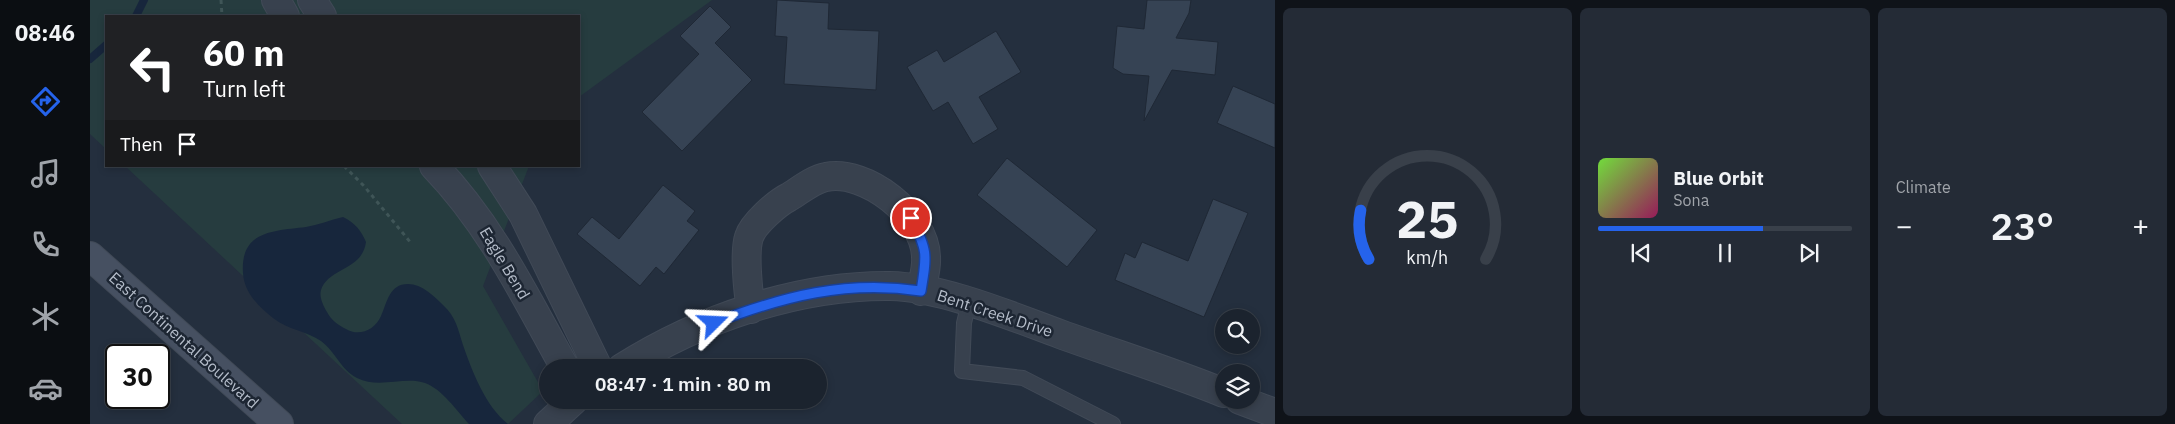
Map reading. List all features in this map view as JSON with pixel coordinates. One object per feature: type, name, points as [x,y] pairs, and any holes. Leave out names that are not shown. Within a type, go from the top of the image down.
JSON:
[{"type":"main road","name":"East Continental Boulevard","points":[[90,256],[279,424]]},
{"type":"street","points":[[276,0],[284,15]]},
{"type":"street","points":[[312,0],[321,15]]},
{"type":"street","name":"Eagle Bend","points":[[435,167],[487,230],[516,276],[560,359]]},
{"type":"street","name":"Eagle Bend","points":[[493,167],[522,214],[594,359]]},
{"type":"street","points":[[751,309],[747,283],[749,236],[774,206],[825,177],[853,178],[873,185],[911,218],[921,237],[926,256],[921,291]]},
{"type":"street","name":"Bent Creek Drive","points":[[636,359],[659,344],[774,301],[829,290],[891,286],[969,302],[1215,390]]},
{"type":"street","points":[[1260,407],[1275,413]]},
{"type":"street","points":[[548,424],[564,409]]},
{"type":"lane","points":[[969,302],[964,323],[962,371],[1023,378],[1113,424]]},
{"type":"path","points":[[221,0],[222,15]]},
{"type":"path","points":[[345,167],[364,186],[411,244]]},
{"type":"green space","points":[[90,0],[712,0],[580,96],[580,15],[105,15],[105,148],[90,134]]},
{"type":"green space","points":[[126,167],[529,167],[483,286],[539,384],[539,395],[508,424],[402,424]]},
{"type":"water","points":[[343,217],[357,227],[366,242],[358,258],[331,277],[321,290],[322,301],[331,317],[338,324],[351,331],[366,331],[378,321],[390,295],[397,287],[408,284],[423,288],[436,298],[451,314],[475,377],[493,408],[508,424],[469,424],[443,395],[425,383],[409,381],[383,383],[357,378],[346,370],[331,350],[321,341],[279,322],[262,309],[253,298],[246,286],[243,273],[247,248],[253,241],[262,235],[272,232],[311,226]]},
{"type":"building","points":[[777,0],[829,3],[828,29],[879,31],[876,90],[784,84],[787,37],[775,36]]},
{"type":"building","points":[[1147,0],[1191,0],[1189,13],[1176,38],[1218,42],[1215,75],[1172,70],[1144,121],[1149,76],[1123,74],[1113,68],[1117,26],[1144,29]]},
{"type":"building","points":[[710,6],[731,27],[715,43],[752,80],[682,151],[642,112],[699,54],[680,36]]},
{"type":"building","points":[[996,31],[1021,72],[979,97],[998,129],[973,144],[948,102],[933,111],[907,67],[937,50],[944,62]]},
{"type":"building","points":[[1233,86],[1275,104],[1275,148],[1217,123]]},
{"type":"building","points":[[1007,158],[1097,230],[1067,267],[977,195]]},
{"type":"building","points":[[663,185],[695,211],[687,221],[699,230],[664,274],[656,267],[640,286],[577,234],[592,217],[619,239]]},
{"type":"building","points":[[1213,199],[1248,213],[1204,317],[1115,280],[1125,253],[1135,258],[1142,242],[1188,261]]},
{"type":"waterway","points":[[136,15],[144,0]]},
{"type":"waterway","points":[[90,59],[105,46]]},
{"type":"route","points":[[714,323],[774,301],[829,290],[891,286],[921,291],[926,256],[921,237],[911,218]]}]
